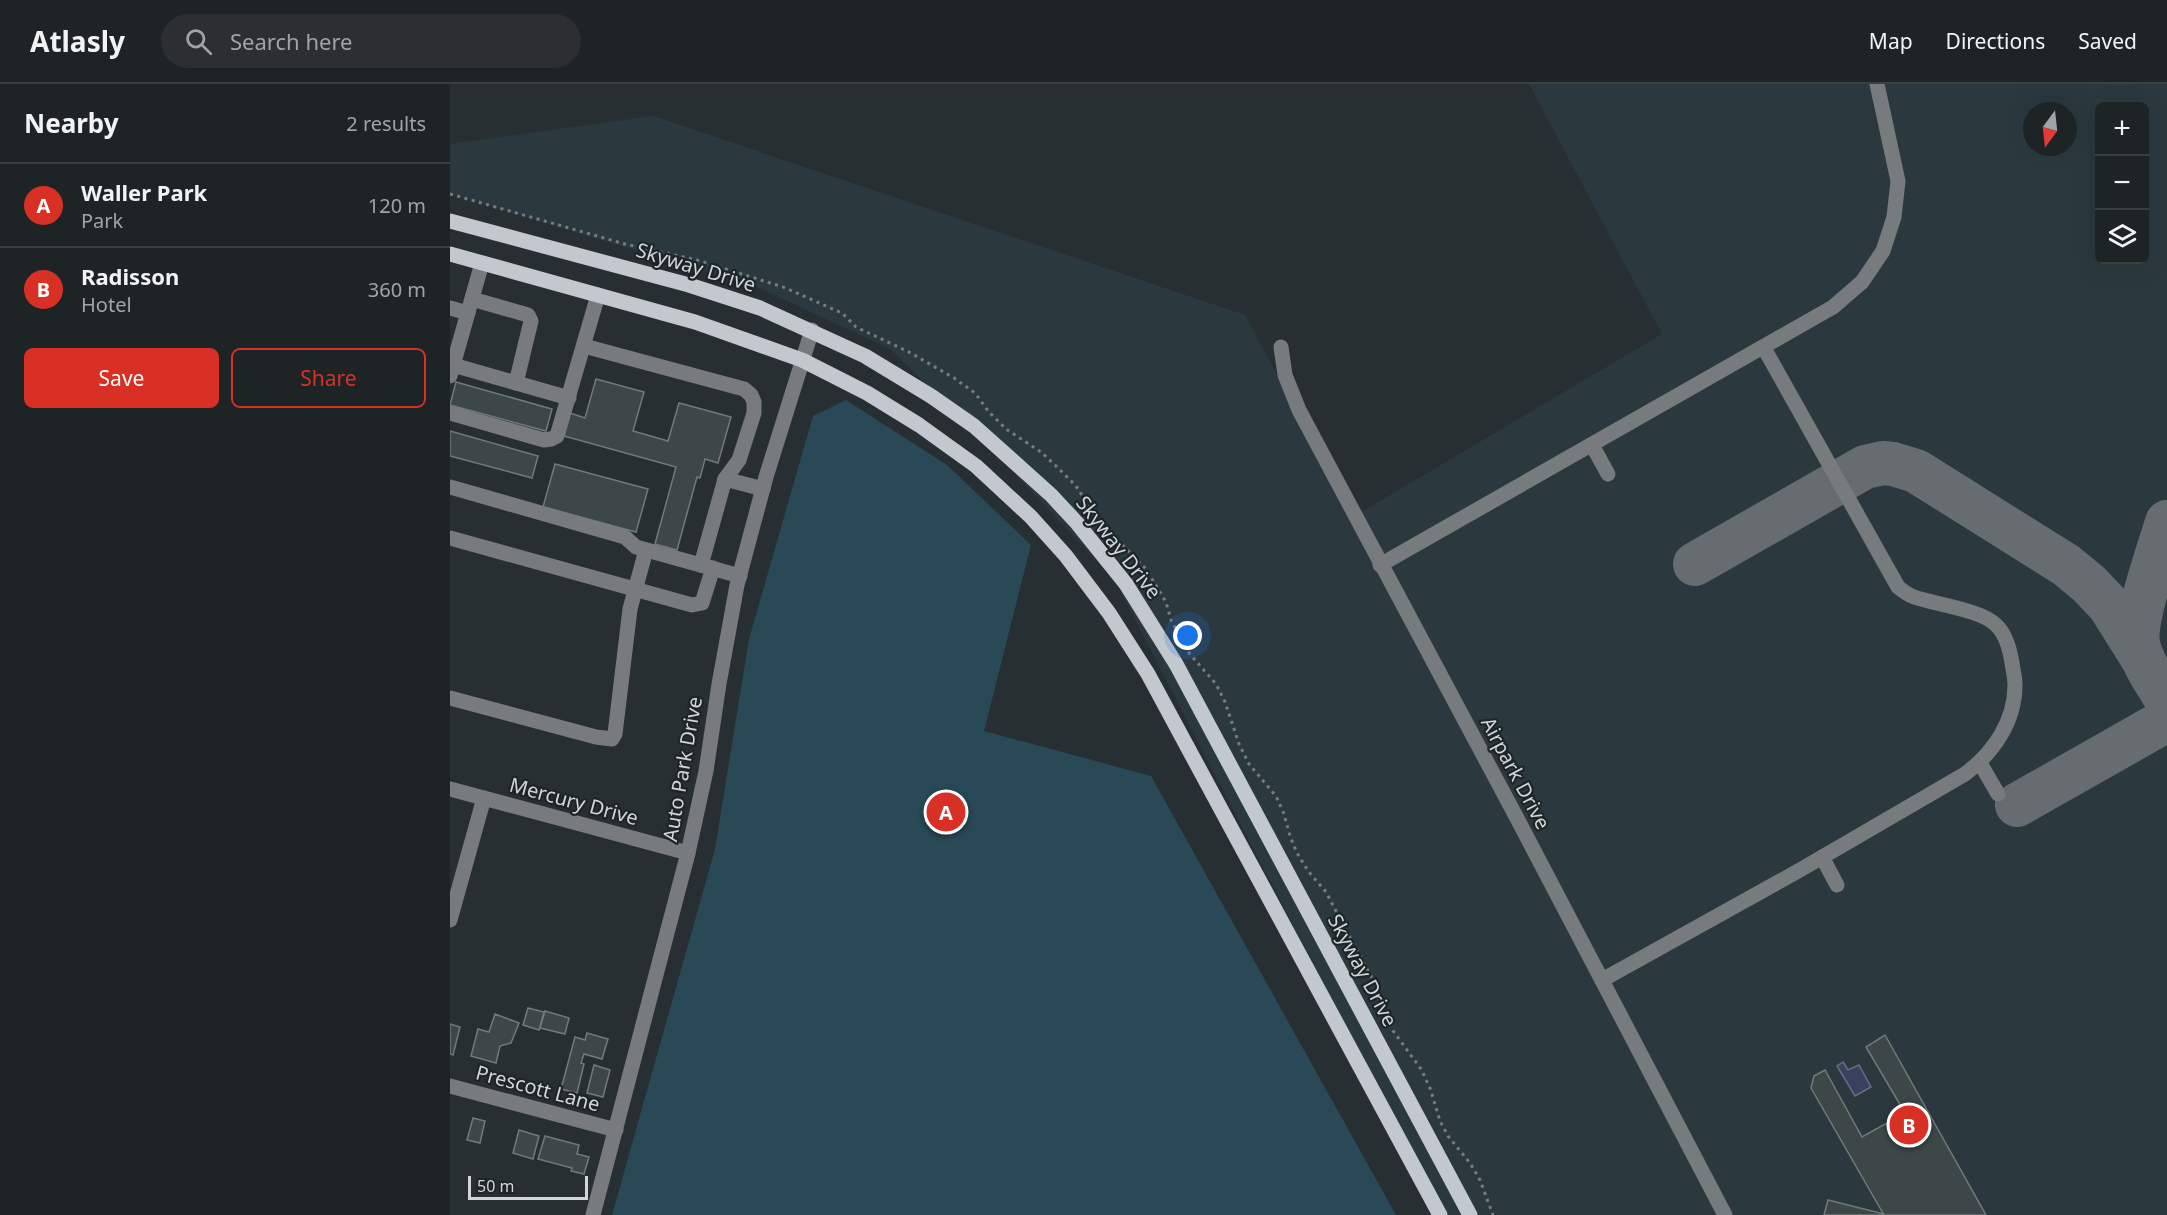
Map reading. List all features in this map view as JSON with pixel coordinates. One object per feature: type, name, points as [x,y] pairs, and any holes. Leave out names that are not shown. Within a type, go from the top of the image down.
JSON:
[{"type":"main road","name":"Skyway Drive","points":[[450,221],[689,285],[760,308],[812,330],[865,356],[931,396],[974,426],[1051,495],[1077,523],[1126,584],[1176,664],[1470,1215]]},
{"type":"main road","points":[[450,254],[695,322],[802,360],[867,393],[919,425],[976,466],[1031,517],[1066,556],[1095,594],[1148,674],[1440,1215]]},
{"type":"street","points":[[1380,565],[1764,348],[1833,307],[1862,282],[1883,251],[1894,217],[1898,182],[1877,84]]},
{"type":"street","points":[[482,263],[452,371],[516,383],[569,398]]},
{"type":"street","points":[[450,413],[544,440],[551,440],[557,436],[598,295]]},
{"type":"street","points":[[450,308],[470,306],[528,315],[531,321],[516,383]]},
{"type":"street","name":"Auto Park Drive","points":[[593,1215],[688,853],[706,771],[718,684],[740,576],[763,489],[812,330]]},
{"type":"street","points":[[450,538],[635,589],[698,605],[702,603],[705,598],[707,567],[725,479],[740,460],[754,413],[754,402],[751,395],[744,389],[584,346]]},
{"type":"street","name":"Airpark Drive","points":[[1281,346],[1285,375],[1299,410],[1725,1215]]},
{"type":"street","points":[[1602,980],[1965,774],[1980,763],[1996,745],[2012,712],[2016,685],[2007,642],[1996,624],[1981,616],[1911,596],[1898,587],[1764,348]]},
{"type":"street","points":[[1592,445],[1608,474]]},
{"type":"street","points":[[725,479],[763,489]]},
{"type":"street","points":[[450,488],[625,537],[636,547],[740,576]]},
{"type":"street","points":[[450,698],[596,738],[612,739],[615,734],[630,609],[646,550]]},
{"type":"street","points":[[1980,763],[1998,794]]},
{"type":"street","name":"Mercury Drive","points":[[450,789],[688,853]]},
{"type":"street","points":[[450,920],[455,885],[484,798]]},
{"type":"street","points":[[1822,857],[1837,885]]},
{"type":"street","name":"Prescott Lane","points":[[450,1086],[616,1130]]},
{"type":"path","points":[[450,194],[625,244],[697,260],[783,286],[842,313],[856,327],[909,352],[954,378],[975,393],[1006,429],[1041,452],[1057,467],[1076,486],[1098,520],[1146,569],[1166,602],[1171,620],[1189,653],[1216,684],[1249,764],[1276,796],[1297,853],[1308,871],[1326,892],[1373,980],[1382,1011],[1391,1028],[1421,1069],[1430,1088],[1440,1121],[1480,1180],[1493,1215]]},
{"type":"shaded area","points":[[1529,84],[2167,84],[2167,1215],[1443,1215],[1114,579],[971,427],[890,349],[757,287],[450,194],[450,144],[653,116],[1245,315],[1353,517],[1662,334]]},
{"type":"shaded area","points":[[846,400],[947,465],[1031,545],[984,731],[1151,776],[1396,1215],[612,1215],[715,849],[749,639],[813,416]]},
{"type":"shaded area","points":[[1843,1062],[1848,1070],[1859,1065],[1871,1087],[1855,1096],[1837,1066]]},
{"type":"building","points":[[596,379],[644,392],[633,431],[668,441],[679,403],[731,417],[718,463],[705,459],[700,478],[697,477],[677,550],[655,544],[676,467],[564,436],[570,413],[585,418]]},
{"type":"building","points":[[456,382],[552,409],[546,431],[450,405]]},
{"type":"building","points":[[450,431],[538,456],[532,478],[450,456]]},
{"type":"building","points":[[555,464],[648,489],[636,532],[543,507]]},
{"type":"building","points":[[528,1008],[544,1012],[539,1030],[523,1025]]},
{"type":"building","points":[[545,1011],[569,1018],[565,1034],[540,1028]]},
{"type":"building","points":[[495,1014],[519,1023],[511,1043],[500,1046],[496,1063],[471,1056],[478,1029],[489,1032]]},
{"type":"building","points":[[450,1024],[460,1027],[453,1055],[450,1054]]},
{"type":"building","points":[[587,1033],[608,1039],[602,1059],[584,1054],[577,1093],[561,1089],[575,1037],[585,1040]]},
{"type":"building","points":[[1885,1035],[1986,1215],[1884,1215],[1811,1088],[1814,1076],[1825,1070],[1862,1137],[1905,1113],[1866,1047]]},
{"type":"building","points":[[594,1065],[610,1070],[603,1097],[587,1093]]},
{"type":"building","points":[[473,1118],[485,1121],[480,1143],[467,1140]]},
{"type":"building","points":[[519,1130],[539,1136],[533,1159],[513,1153]]},
{"type":"building","points":[[545,1136],[579,1145],[577,1154],[589,1157],[584,1174],[571,1171],[572,1168],[538,1159]]},
{"type":"building","points":[[1828,1200],[1884,1214],[1884,1215],[1824,1215]]},
{"type":"taxiway","points":[[1695,564],[1865,467],[1883,463],[1893,464],[1916,471],[2066,565],[2109,605],[2141,656]]},
{"type":"taxiway","points":[[2167,522],[2148,584],[2138,632],[2142,658],[2167,701]]},
{"type":"taxiway","points":[[2017,805],[2167,720]]},
{"type":"place","name":"Waller Park","points":[[946,812]]},
{"type":"place","name":"Radisson","points":[[1909,1125]]}]
